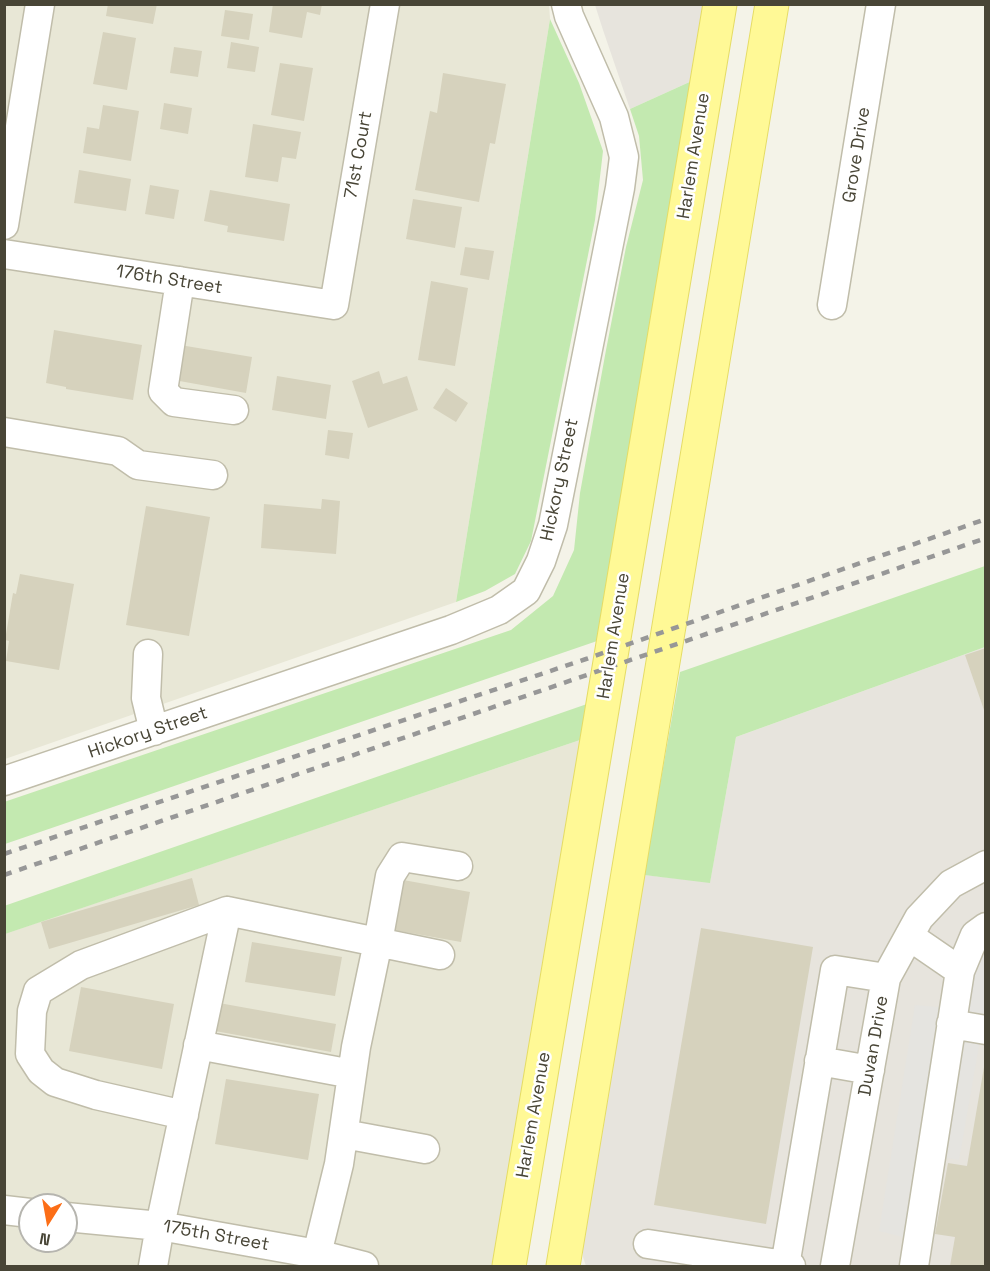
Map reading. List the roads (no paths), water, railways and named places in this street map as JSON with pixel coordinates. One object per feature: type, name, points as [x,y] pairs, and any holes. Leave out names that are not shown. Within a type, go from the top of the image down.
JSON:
[{"type":"main road","name":"Harlem Avenue","points":[[509,1266],[720,4]]},
{"type":"main road","points":[[563,1266],[772,4]]},
{"type":"street","points":[[4,225],[40,4]]},
{"type":"street","name":"71st Court","points":[[334,306],[385,4]]},
{"type":"street","name":"Hickory Street","points":[[4,781],[451,630],[499,610],[526,591],[542,561],[553,525],[620,188],[624,157],[615,117],[569,16],[566,4]]},
{"type":"street","name":"Grove Drive","points":[[832,305],[881,4]]},
{"type":"street","name":"176th Street","points":[[4,254],[334,306]]},
{"type":"street","points":[[180,281],[163,391],[174,402],[234,410]]},
{"type":"street","points":[[4,432],[118,451],[138,465],[213,475]]},
{"type":"street","points":[[148,654],[146,698],[154,731]]},
{"type":"street","points":[[317,1254],[339,1164],[356,1047],[390,876],[402,857],[458,866]]},
{"type":"street","name":"Duvan Drive","points":[[835,1266],[886,978],[919,918],[951,884],[986,865]]},
{"type":"street","points":[[153,1266],[227,911]]},
{"type":"street","points":[[184,1115],[96,1095],[55,1082],[41,1071],[30,1054],[32,1011],[38,991],[81,965],[227,911],[440,955]]},
{"type":"street","points":[[914,1266],[960,971],[975,935],[986,927]]},
{"type":"street","points":[[909,936],[960,971]]},
{"type":"street","points":[[648,1244],[788,1266],[835,970],[886,978]]},
{"type":"street","points":[[951,1024],[986,1030]]},
{"type":"street","points":[[198,1045],[352,1074]]},
{"type":"street","points":[[819,1061],[870,1070]]},
{"type":"street","points":[[344,1134],[425,1149]]},
{"type":"street","name":"175th Street","points":[[78,1218],[160,1226],[317,1254],[364,1266]]},
{"type":"railway","points":[[4,854],[586,659],[986,519]]},
{"type":"railway","points":[[4,875],[986,538]]}]
